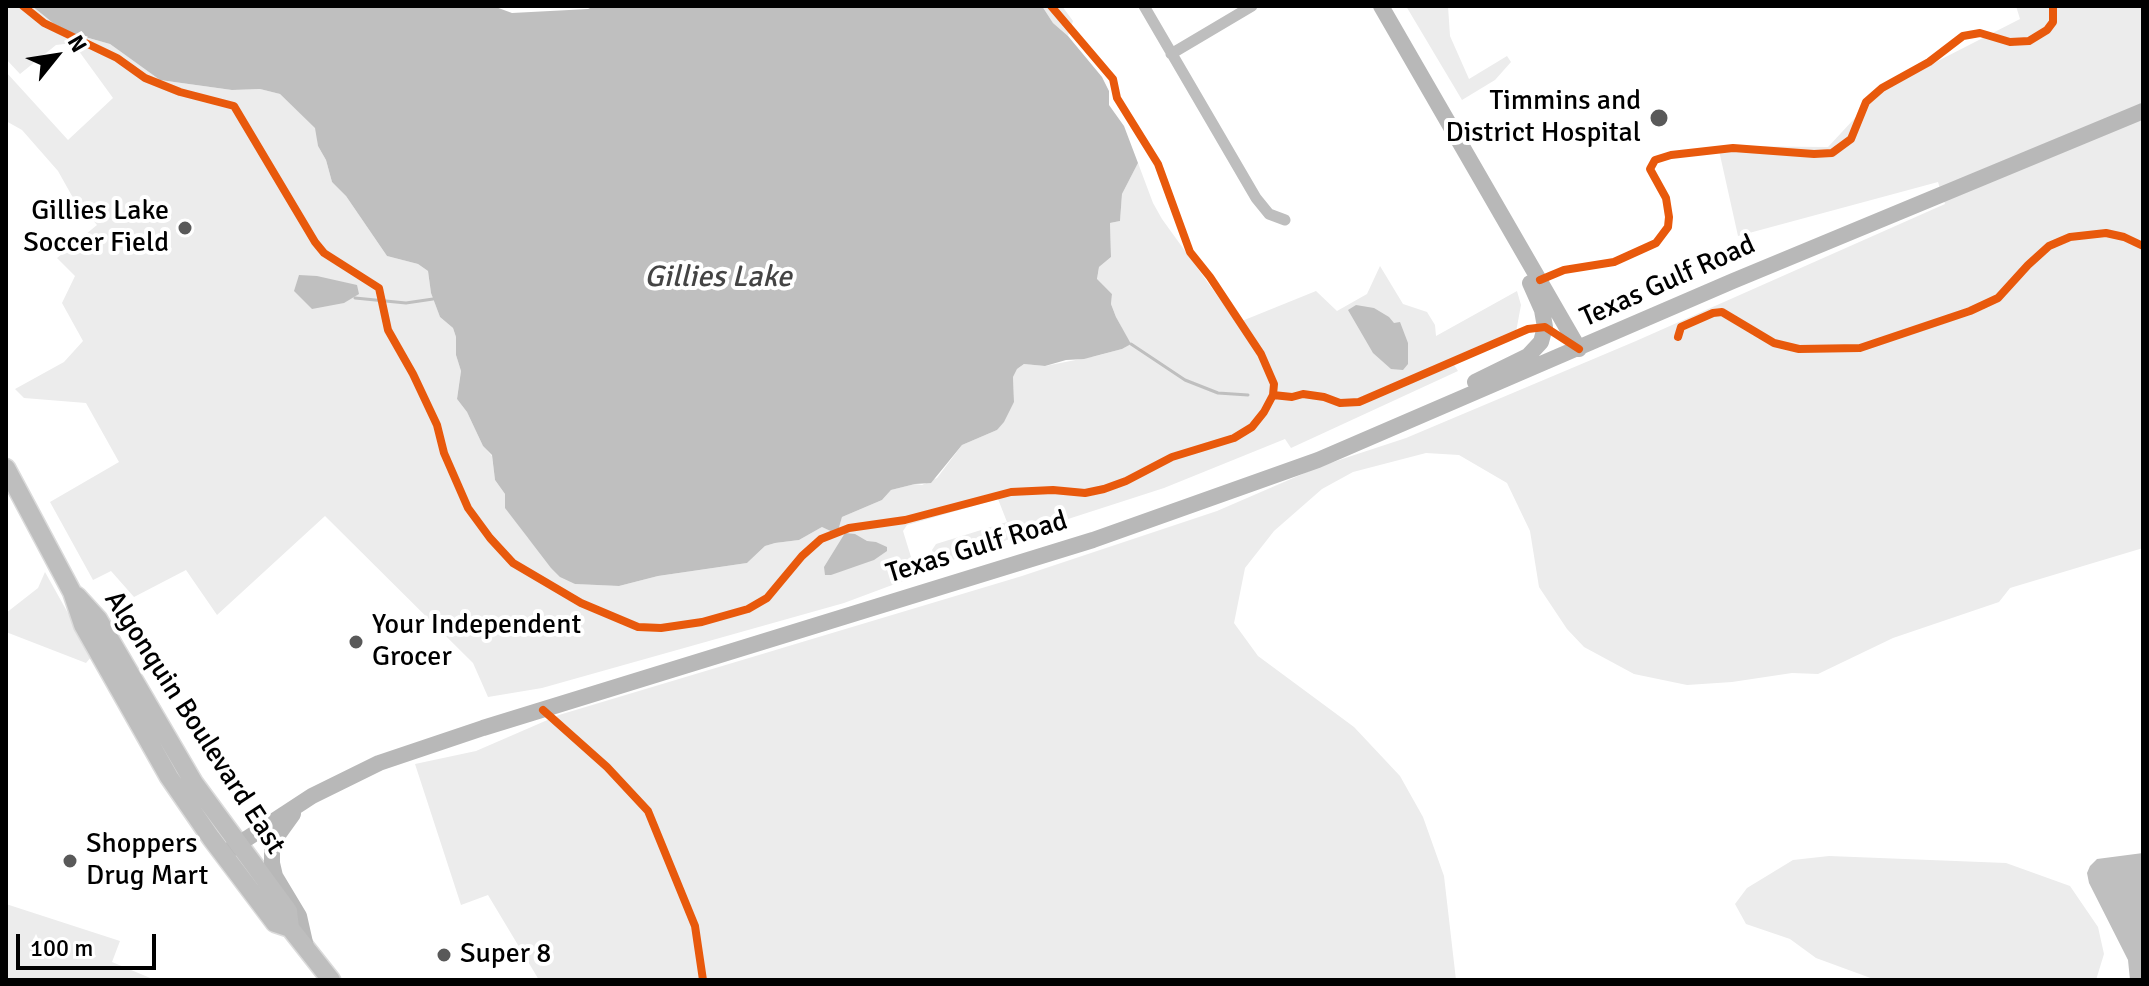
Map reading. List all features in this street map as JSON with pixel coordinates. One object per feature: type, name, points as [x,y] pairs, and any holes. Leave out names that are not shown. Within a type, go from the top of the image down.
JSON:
[{"type":"main road","points":[[1381,6],[1579,349]]},
{"type":"main road","name":"Texas Gulf Road","points":[[230,850],[342,779],[379,763],[483,728],[1093,540],[1318,460],[1733,281],[2143,111]]},
{"type":"main road","points":[[1442,407],[1468,386],[1528,356],[1541,342],[1545,327],[1540,301],[1513,250],[1508,224]]},
{"type":"main road","name":"Algonquin Boulevard East","points":[[6,468],[72,592],[98,619],[230,850],[288,911],[290,928],[331,980]]},
{"type":"main road","points":[[297,806],[275,839],[272,863],[275,876],[299,916],[306,947]]},
{"type":"street","points":[[1144,6],[1256,198],[1269,214],[1285,220]]},
{"type":"street","points":[[1171,54],[1252,6]]},
{"type":"shaded area","points":[[6,6],[32,6],[71,33],[110,44],[160,80],[232,90],[260,89],[280,94],[316,128],[318,146],[332,182],[346,196],[387,256],[418,264],[428,271],[431,293],[440,317],[453,328],[456,337],[456,355],[461,371],[457,399],[467,412],[483,446],[492,456],[495,480],[505,494],[506,508],[528,538],[575,584],[619,586],[658,576],[747,563],[765,546],[799,540],[822,527],[838,531],[842,517],[882,500],[891,490],[922,485],[937,478],[962,445],[997,430],[1014,402],[1013,377],[1024,364],[1045,366],[1096,356],[1130,344],[1111,304],[1112,294],[1097,280],[1099,267],[1111,257],[1110,223],[1120,221],[1122,194],[1138,163],[1162,219],[1237,323],[1316,291],[1337,311],[1367,294],[1380,266],[1403,304],[1427,312],[1435,325],[1436,336],[1517,291],[1521,305],[1516,332],[1451,360],[1458,371],[1291,448],[1285,439],[1164,488],[936,566],[932,550],[936,544],[1007,522],[998,499],[907,525],[903,531],[911,557],[911,578],[844,603],[542,688],[488,697],[473,663],[325,516],[217,615],[186,570],[134,597],[111,571],[93,580],[50,502],[119,462],[86,403],[24,398],[15,389],[64,362],[83,341],[62,303],[75,276],[57,258],[97,225],[72,196],[58,171],[22,130],[6,121],[6,72],[68,140],[113,98],[73,43],[56,45],[20,74],[6,59]]},
{"type":"shaded area","points":[[1042,6],[1062,6],[1073,21],[1068,36],[1053,23]]},
{"type":"shaded area","points":[[1406,6],[1448,6],[1450,36],[1469,79],[1507,56],[1511,62],[1495,80],[1462,100]]},
{"type":"shaded area","points":[[2016,6],[2143,6],[2143,548],[2010,588],[1999,602],[1893,638],[1818,674],[1792,673],[1687,685],[1634,674],[1584,647],[1567,629],[1539,587],[1530,531],[1507,483],[1459,455],[1426,453],[1353,472],[1322,489],[1274,531],[1245,568],[1234,623],[1258,656],[1354,727],[1400,776],[1423,817],[1444,876],[1456,980],[539,980],[488,895],[461,905],[415,764],[476,751],[559,715],[1022,576],[1217,511],[1321,466],[1406,438],[1636,341],[1945,204],[1938,182],[1738,236],[1718,146],[1828,147],[1881,90],[2020,19]]},
{"type":"shaded area","points":[[45,572],[92,656],[86,663],[6,632],[6,613],[38,588]]},
{"type":"shaded area","points":[[1829,856],[2006,863],[2070,886],[2098,927],[2104,954],[2096,980],[1876,980],[1816,958],[1790,939],[1746,924],[1735,904],[1747,888],[1793,860]]},
{"type":"shaded area","points":[[6,904],[120,941],[112,962],[155,980],[9,980],[6,978]]},
{"type":"water","name":"Gillies Lake","points":[[32,6],[493,6],[512,13],[588,9],[595,6],[1042,6],[1053,23],[1102,77],[1109,91],[1109,105],[1124,126],[1138,163],[1122,194],[1120,221],[1110,223],[1111,257],[1099,267],[1097,279],[1112,294],[1111,304],[1131,344],[1084,359],[1045,366],[1024,364],[1013,377],[1014,402],[997,430],[962,445],[931,483],[891,490],[882,500],[842,517],[835,533],[822,527],[799,540],[765,546],[747,563],[658,576],[619,586],[575,584],[560,577],[551,568],[505,508],[505,494],[495,480],[492,455],[483,446],[467,412],[457,399],[461,371],[456,355],[456,337],[453,328],[440,317],[431,293],[428,271],[418,264],[387,256],[346,196],[332,182],[318,146],[315,128],[280,94],[260,89],[232,90],[160,80],[110,44],[71,33]]},
{"type":"water","points":[[299,275],[357,285],[359,294],[344,303],[312,309],[294,291]]},
{"type":"water","points":[[1356,305],[1374,308],[1394,323],[1400,322],[1408,343],[1408,364],[1403,370],[1391,369],[1373,353],[1348,310]]},
{"type":"water","points":[[845,533],[876,542],[887,547],[887,551],[874,560],[825,575],[824,567]]},
{"type":"water","points":[[2143,853],[2143,980],[2130,980],[2128,960],[2089,883],[2087,873],[2097,859]]},
{"type":"waterway","points":[[355,298],[406,303],[433,299]]},
{"type":"waterway","points":[[1131,344],[1185,380],[1218,393],[1248,395]]},
{"type":"cycle path","points":[[23,6],[44,23],[117,58],[145,78],[180,92],[234,106],[315,242],[324,253],[379,288],[388,330],[437,425],[444,453],[468,508],[490,538],[513,563],[581,603],[638,627],[661,628],[702,622],[748,609],[767,598],[802,556],[821,539],[849,528],[905,520],[1011,492],[1053,490],[1085,493],[1104,489],[1172,457],[1234,438],[1252,427],[1264,412],[1273,395],[1274,384],[1261,354],[1190,252],[1158,164],[1117,98],[1113,79],[1051,6]]},
{"type":"cycle path","points":[[1540,280],[1564,270],[1614,262],[1656,243],[1668,227],[1669,217],[1666,198],[1650,169],[1655,160],[1671,155],[1733,148],[1832,153],[1851,139],[1866,102],[1882,88],[1929,62],[1963,36],[1980,33],[2010,42],[2029,41],[2047,30],[2053,22],[2053,6]]},
{"type":"cycle path","points":[[1678,337],[1681,327],[1722,312],[1774,343],[1799,349],[1860,348],[1970,311],[1998,298],[2049,246],[2070,237],[2106,233],[2143,246]]},
{"type":"cycle path","points":[[1273,395],[1292,397],[1303,394],[1340,403],[1359,402],[1528,329],[1545,327],[1579,349]]},
{"type":"cycle path","points":[[543,710],[607,767],[648,811],[695,926],[703,980]]},
{"type":"place","name":"Timmins and District Hospital","points":[[1659,118]]},
{"type":"place","name":"Gillies Lake Soccer Field","points":[[185,228]]},
{"type":"place","name":"Your Independent Grocer","points":[[356,642]]},
{"type":"place","name":"Shoppers Drug Mart","points":[[70,861]]},
{"type":"place","name":"Super 8","points":[[444,955]]}]
